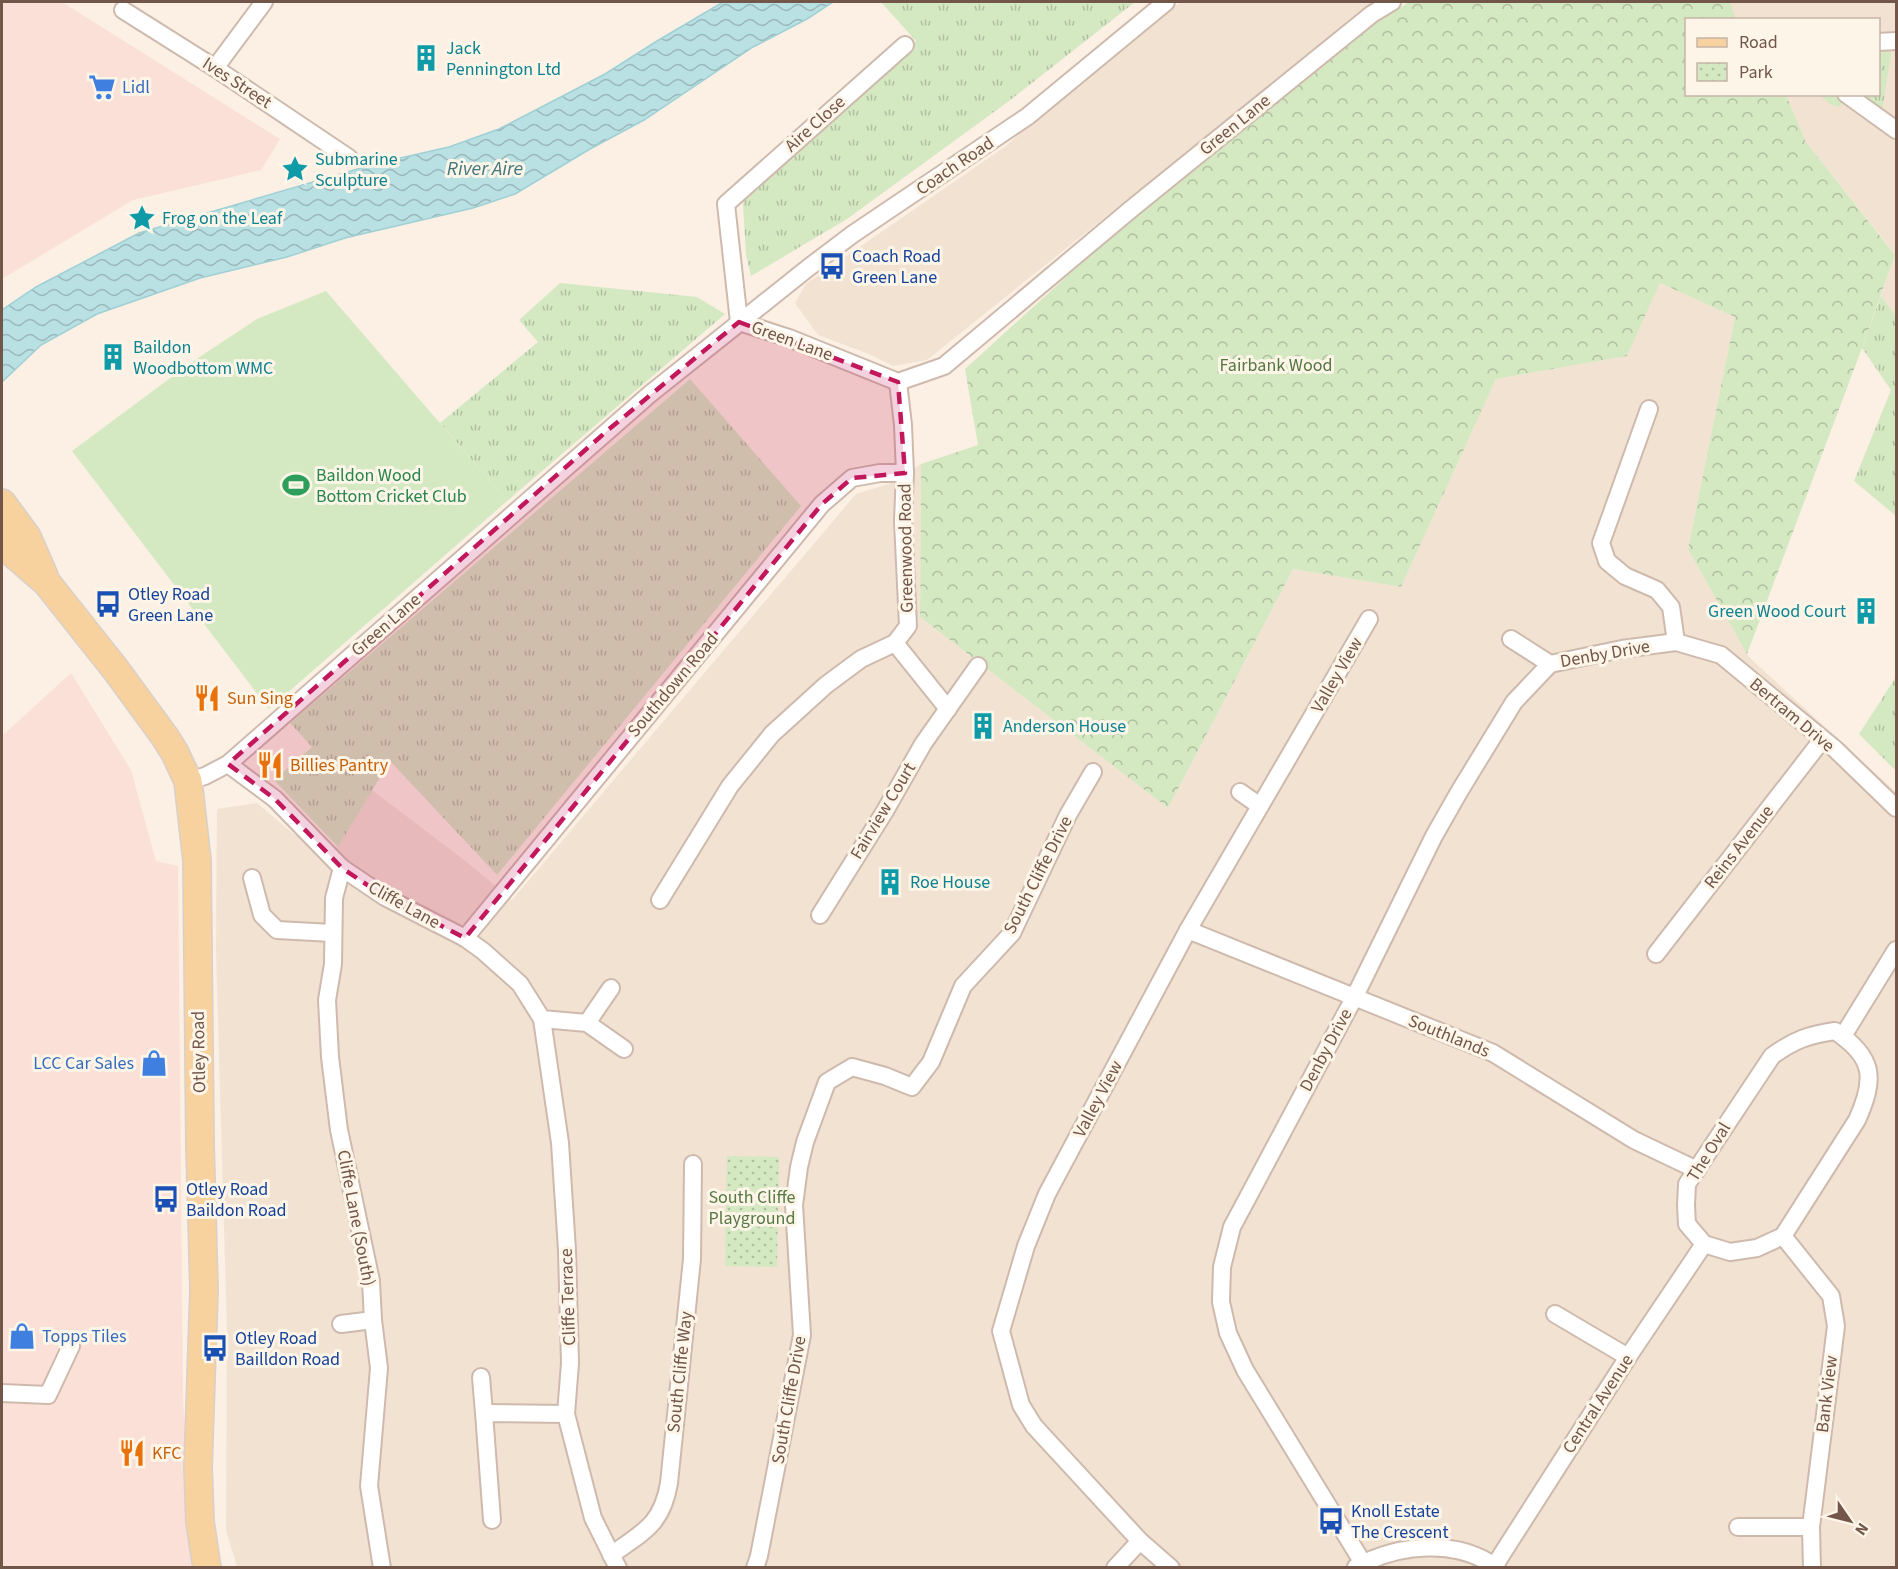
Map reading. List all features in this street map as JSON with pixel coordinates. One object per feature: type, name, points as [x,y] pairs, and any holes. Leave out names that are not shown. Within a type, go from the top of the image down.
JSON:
[{"type":"main road","name":"Otley Road","points":[[2,503],[27,537],[47,583]]},
{"type":"main road","name":"Otley Road","points":[[2,541],[9,551],[47,583],[151,717],[175,753],[188,782],[197,861],[204,1290],[198,1467],[200,1522],[207,1568]]},
{"type":"street","points":[[215,68],[264,2]]},
{"type":"street","name":"Coach Road","points":[[739,322],[853,234],[1028,116],[1166,2]]},
{"type":"street","name":"Green Lane","points":[[188,782],[228,764],[617,422],[739,322],[789,338],[898,382],[944,366],[1130,210],[1372,14],[1392,2]]},
{"type":"street","name":"Ives Street","points":[[123,10],[215,68],[349,158]]},
{"type":"street","points":[[1880,42],[1896,41]]},
{"type":"street","name":"Aire Close","points":[[739,322],[726,204],[905,45]]},
{"type":"street","points":[[1849,96],[1896,130]]},
{"type":"street","name":"Greenwood Road","points":[[895,643],[908,626],[903,521],[905,473],[898,382]]},
{"type":"street","points":[[1649,409],[1601,543],[1607,561],[1625,576],[1657,590],[1671,608],[1676,642]]},
{"type":"street","name":"Southdown Road","points":[[465,938],[822,504],[852,478],[880,473],[905,473]]},
{"type":"street","name":"Valley View","points":[[1171,1568],[1140,1541],[1034,1426],[1021,1405],[1001,1331],[1026,1246],[1047,1194],[1188,930],[1370,619]]},
{"type":"street","points":[[1511,639],[1550,664]]},
{"type":"street","name":"Denby Drive","points":[[1360,1565],[1245,1370],[1228,1333],[1221,1302],[1222,1267],[1232,1227],[1354,998],[1434,836],[1514,702],[1550,664],[1622,649],[1676,642]]},
{"type":"street","name":"Bertram Drive","points":[[1676,642],[1721,656],[1835,749],[1896,808]]},
{"type":"street","points":[[660,900],[730,786],[772,734],[826,685],[861,659],[895,643],[948,709]]},
{"type":"street","name":"Fairview Court","points":[[820,915],[885,811],[923,744],[978,666]]},
{"type":"street","name":"Reins Avenue","points":[[1656,954],[1822,740]]},
{"type":"street","name":"Cliffe Lane","points":[[228,764],[275,799],[342,868],[385,897],[465,938],[520,984],[542,1019]]},
{"type":"street","name":"South Cliffe Drive","points":[[755,1568],[802,1335],[794,1205],[799,1167],[805,1142],[827,1082],[852,1068],[885,1076],[912,1087],[931,1062],[963,986],[1012,933],[1068,815],[1093,772]]},
{"type":"street","points":[[1240,792],[1260,806]]},
{"type":"street","name":"Cliffe Lane (South)","points":[[342,868],[334,898],[333,964],[327,1000],[330,1057],[339,1130],[371,1281],[379,1368],[369,1486],[382,1568]]},
{"type":"street","points":[[252,878],[262,915],[277,930],[332,933]]},
{"type":"street","name":"Southlands","points":[[1188,930],[1493,1053],[1634,1140],[1697,1170]]},
{"type":"street","points":[[1704,1244],[1730,1252],[1757,1248],[1783,1236],[1857,1120],[1866,1100],[1867,1063],[1860,1050],[1843,1036],[1896,950]]},
{"type":"street","points":[[587,1023],[611,988]]},
{"type":"street","points":[[542,1019],[587,1023],[624,1049]]},
{"type":"street","name":"Cliffe Terrace","points":[[542,1019],[560,1143],[567,1250],[570,1364],[566,1414],[593,1518],[614,1561]]},
{"type":"street","name":"The Oval","points":[[1704,1244],[1687,1224],[1688,1184],[1772,1056],[1788,1044],[1809,1035],[1835,1031],[1843,1036]]},
{"type":"street","name":"South Cliffe Way","points":[[614,1561],[649,1528],[665,1505],[692,1259],[693,1164]]},
{"type":"street","name":"Bank View","points":[[1783,1236],[1831,1296],[1836,1326],[1811,1527],[1812,1568]]},
{"type":"street","name":"Central Avenue","points":[[1496,1566],[1628,1357],[1704,1244]]},
{"type":"street","points":[[1555,1314],[1628,1357]]},
{"type":"street","points":[[341,1324],[373,1320]]},
{"type":"street","points":[[2,1393],[48,1395],[71,1346]]},
{"type":"street","points":[[481,1377],[492,1520]]},
{"type":"street","points":[[484,1413],[566,1414]]},
{"type":"street","points":[[1738,1527],[1811,1527]]},
{"type":"street","points":[[1115,1568],[1140,1541]]},
{"type":"street","points":[[1360,1565],[1401,1550],[1432,1547],[1460,1550],[1496,1566]]},
{"type":"highlighted area","points":[[739,322],[898,382],[905,473],[852,478],[822,504],[465,938],[385,897],[342,868],[275,799],[228,764],[608,430]]},
{"type":"shaded area","points":[[2,2],[62,2],[280,139],[261,170],[133,200],[2,279]]},
{"type":"shaded area","points":[[1181,2],[1373,2],[927,360],[893,366],[869,354],[818,335],[795,303],[806,284],[1006,146],[1129,39]]},
{"type":"shaded area","points":[[1730,2],[1896,2],[1896,316],[1881,296],[1895,254],[1806,142],[1786,96],[1880,96],[1880,18],[1736,18]]},
{"type":"shaded area","points":[[1660,283],[1735,317],[1688,549],[1749,657],[1896,792],[1896,1567],[237,1567],[226,1530],[227,1332],[216,951],[217,809],[257,803],[295,835],[338,847],[372,790],[468,863],[512,900],[856,494],[892,483],[921,464],[920,617],[1168,808],[1293,569],[1401,587],[1496,379],[1627,356]]},
{"type":"shaded area","points":[[71,673],[131,770],[156,861],[178,866],[183,1395],[191,1567],[2,1568],[2,736]]},
{"type":"green space","points":[[881,2],[1135,2],[1009,101],[847,219],[751,276],[746,255],[743,204],[751,182],[916,41]]},
{"type":"green space","name":"Fairbank Wood","points":[[1409,2],[1730,2],[1736,18],[1685,18],[1685,96],[1786,96],[1806,142],[1895,255],[1747,654],[1688,549],[1735,317],[1660,283],[1627,356],[1496,379],[1401,587],[1293,569],[1168,808],[920,617],[921,464],[978,445],[965,369],[1130,219],[1368,28]]},
{"type":"green space","points":[[1893,41],[1881,118],[1849,98],[1839,107],[1830,104],[1821,96],[1880,96],[1880,42]]},
{"type":"green space","points":[[560,283],[697,297],[725,314],[507,501],[440,423],[538,342],[519,320]]},
{"type":"green space","name":"Baildon Wood Bottom Cricket Club","points":[[326,291],[507,501],[269,709],[72,451],[192,362],[257,319]]},
{"type":"green space","points":[[1881,296],[1896,316],[1896,516],[1854,481],[1891,390],[1862,348]]},
{"type":"green space","points":[[690,379],[801,506],[497,875],[390,761],[338,847],[274,780],[312,747],[290,723]]},
{"type":"green space","points":[[1896,677],[1896,771],[1859,734]]},
{"type":"green space","name":"South Cliffe Playground","points":[[727,1156],[779,1157],[777,1267],[725,1266]]},
{"type":"water","name":"River Aire","points":[[723,2],[833,2],[807,19],[753,47],[644,120],[515,194],[473,208],[345,238],[287,257],[200,278],[97,314],[41,345],[2,382],[2,310],[36,287],[139,233],[378,163],[449,147],[499,129],[605,74]]},
{"type":"place","name":"Jack Pennington Ltd","points":[[426,58]]},
{"type":"place","name":"Lidl","points":[[102,87]]},
{"type":"place","name":"Submarine Sculpture","points":[[295,169]]},
{"type":"place","name":"Frog on the Leaf","points":[[142,218]]},
{"type":"place","name":"Coach Road Green Lane","points":[[832,266]]},
{"type":"place","name":"Baildon Woodbottom WMC","points":[[113,357]]},
{"type":"place","name":"Baildon Wood Bottom Cricket Club","points":[[296,485]]},
{"type":"place","name":"Otley Road Green Lane","points":[[108,604]]},
{"type":"place","name":"Green Wood Court","points":[[1866,611]]},
{"type":"place","name":"Sun Sing","points":[[207,698]]},
{"type":"place","name":"Anderson House","points":[[983,726]]},
{"type":"place","name":"Billies Pantry","points":[[270,765]]},
{"type":"place","name":"Roe House","points":[[890,882]]},
{"type":"place","name":"LCC Car Sales","points":[[154,1063]]},
{"type":"place","name":"Otley Road Baildon Road","points":[[166,1199]]},
{"type":"place","name":"Topps Tiles","points":[[22,1336]]},
{"type":"place","name":"Otley Road Bailldon Road","points":[[215,1348]]},
{"type":"place","name":"KFC","points":[[132,1453]]},
{"type":"place","name":"Knoll Estate The Crescent","points":[[1331,1521]]}]
